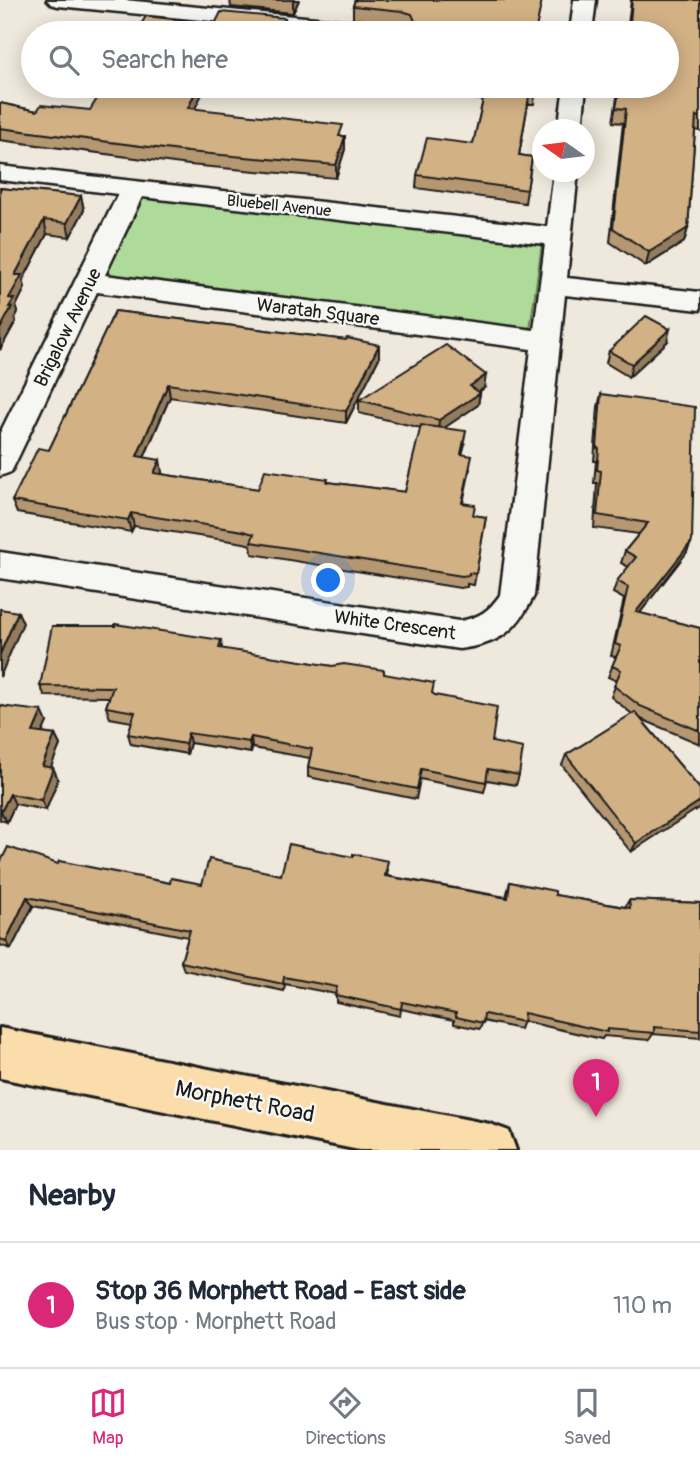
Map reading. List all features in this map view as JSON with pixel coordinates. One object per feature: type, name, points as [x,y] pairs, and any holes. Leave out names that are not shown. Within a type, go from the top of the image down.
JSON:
[{"type":"main road","name":"Morphett Road","points":[[0,1053],[490,1150]]},
{"type":"street","points":[[58,0],[188,6],[306,21]]},
{"type":"street","points":[[582,21],[585,0]]},
{"type":"street","points":[[571,119],[574,98]]},
{"type":"street","name":"Bluebell Avenue","points":[[0,173],[559,236]]},
{"type":"street","name":"White Crescent","points":[[0,565],[459,635],[480,633],[498,624],[510,611],[517,596],[565,182]]},
{"type":"street","name":"Brigalow Avenue","points":[[0,464],[133,189]]},
{"type":"street","name":"Waratah Square","points":[[89,282],[546,341]]},
{"type":"street","points":[[552,285],[700,300]]},
{"type":"green space","points":[[138,197],[542,244],[530,330],[100,276]]},
{"type":"building","points":[[355,0],[542,0],[538,21],[415,21],[412,14],[402,11],[353,6]]},
{"type":"building","points":[[632,0],[700,0],[700,117],[696,116],[688,228],[649,252],[613,228],[626,109],[616,108],[618,98],[679,98],[679,21],[630,21]]},
{"type":"building","points":[[221,12],[285,18],[284,21],[216,21]]},
{"type":"building","points":[[146,16],[189,21],[143,21]]},
{"type":"building","points":[[98,98],[193,98],[188,108],[343,125],[339,136],[345,136],[336,165],[188,152],[0,128],[0,103],[37,111],[41,105],[90,110]]},
{"type":"building","points":[[483,98],[529,98],[519,155],[532,157],[527,190],[417,175],[427,138],[473,144]]},
{"type":"building","points":[[0,188],[81,196],[67,223],[44,220],[15,275],[22,275],[9,298],[14,299],[9,307],[12,307],[0,329]]},
{"type":"building","points":[[115,311],[346,340],[347,338],[379,345],[346,411],[168,384],[137,456],[160,460],[154,473],[258,489],[265,470],[328,479],[327,482],[405,492],[421,425],[466,431],[461,454],[472,456],[462,503],[475,505],[473,515],[486,517],[476,574],[462,576],[251,542],[254,534],[243,531],[131,513],[128,520],[12,501],[38,448],[49,450]]},
{"type":"building","points":[[646,316],[670,329],[632,364],[609,351]]},
{"type":"building","points":[[446,345],[486,375],[470,386],[480,393],[439,420],[359,400]]},
{"type":"building","points":[[601,394],[695,407],[692,541],[636,612],[700,628],[700,731],[640,706],[614,686],[621,670],[612,666],[621,646],[615,644],[628,587],[617,581],[636,557],[625,551],[648,523],[597,515],[601,471],[597,470],[597,448]]},
{"type":"building","points":[[0,609],[18,612],[0,654]]},
{"type":"building","points":[[115,624],[221,640],[219,648],[332,666],[344,664],[384,670],[384,674],[434,683],[432,693],[435,695],[497,707],[492,742],[523,748],[519,775],[488,769],[486,782],[421,769],[417,789],[308,767],[312,749],[251,737],[249,742],[188,733],[185,744],[128,734],[135,712],[106,707],[113,687],[40,686],[52,626]]},
{"type":"building","points":[[0,706],[42,711],[33,732],[55,735],[42,766],[53,768],[41,800],[10,794],[1,812],[0,812]]},
{"type":"building","points":[[635,712],[700,789],[700,801],[636,843],[566,755]]},
{"type":"building","points":[[289,844],[388,861],[385,876],[508,898],[510,882],[555,891],[555,895],[630,908],[629,900],[700,903],[700,1031],[654,1027],[654,1033],[607,1029],[607,1032],[524,1013],[523,1022],[484,1014],[483,1023],[456,1017],[456,1013],[402,1002],[401,1009],[335,995],[337,987],[284,977],[283,984],[181,962],[190,930],[27,897],[6,941],[0,939],[0,863],[8,847],[58,864],[59,861],[170,883],[171,878],[202,884],[209,859],[281,875]]},
{"type":"place","name":"Stop 36 Morphett Road - East side","points":[[596,1117]]}]
